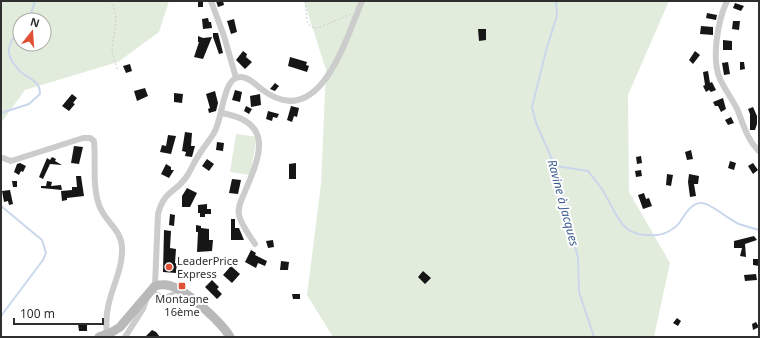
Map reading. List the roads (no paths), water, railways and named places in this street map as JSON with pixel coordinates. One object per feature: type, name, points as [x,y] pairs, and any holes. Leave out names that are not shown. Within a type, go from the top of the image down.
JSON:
[{"type":"main road","points":[[103,336],[120,327],[151,290],[162,284],[170,285],[180,290],[220,323],[230,337]]},
{"type":"street","points":[[211,1],[224,36],[236,78]]},
{"type":"street","points":[[125,337],[143,309],[151,290],[160,205],[170,191],[186,177],[218,126],[227,88],[236,78],[243,77],[271,96],[280,99],[300,101],[308,97],[330,73],[342,52],[362,1]]},
{"type":"street","points":[[727,1],[721,21],[716,49],[716,64],[720,78],[735,105],[752,143],[759,151]]},
{"type":"street","points":[[222,113],[239,116],[252,126],[258,133],[260,140],[254,172],[239,207],[239,215],[242,223],[255,244]]},
{"type":"street","points":[[3,158],[11,161],[83,138],[90,138],[94,141],[94,160],[99,206],[105,216],[117,229],[122,245],[121,266],[108,306],[103,336]]},
{"type":"lane","points":[[151,290],[164,297],[180,290]]},
{"type":"waterway","points":[[32,12],[35,1]]},
{"type":"waterway","name":"Ravine à Jacques","points":[[556,1],[557,16],[547,47],[532,107],[536,123],[555,166],[578,258],[579,292],[594,337]]},
{"type":"waterway","points":[[1,113],[29,104],[40,94],[37,83],[22,73],[10,58],[9,47],[12,41]]},
{"type":"waterway","points":[[556,166],[588,171],[601,188],[622,224],[627,229],[635,233],[644,235],[660,235],[673,229],[692,206],[698,203],[710,206],[739,224],[759,230]]},
{"type":"waterway","points":[[1,206],[42,240],[46,253],[43,260],[1,316]]},
{"type":"waterway","points":[[759,243],[759,249]]},
{"type":"place","name":"LeaderPrice Express","points":[[169,267]]},
{"type":"place","name":"Montagne 16ème","points":[[182,286]]}]
